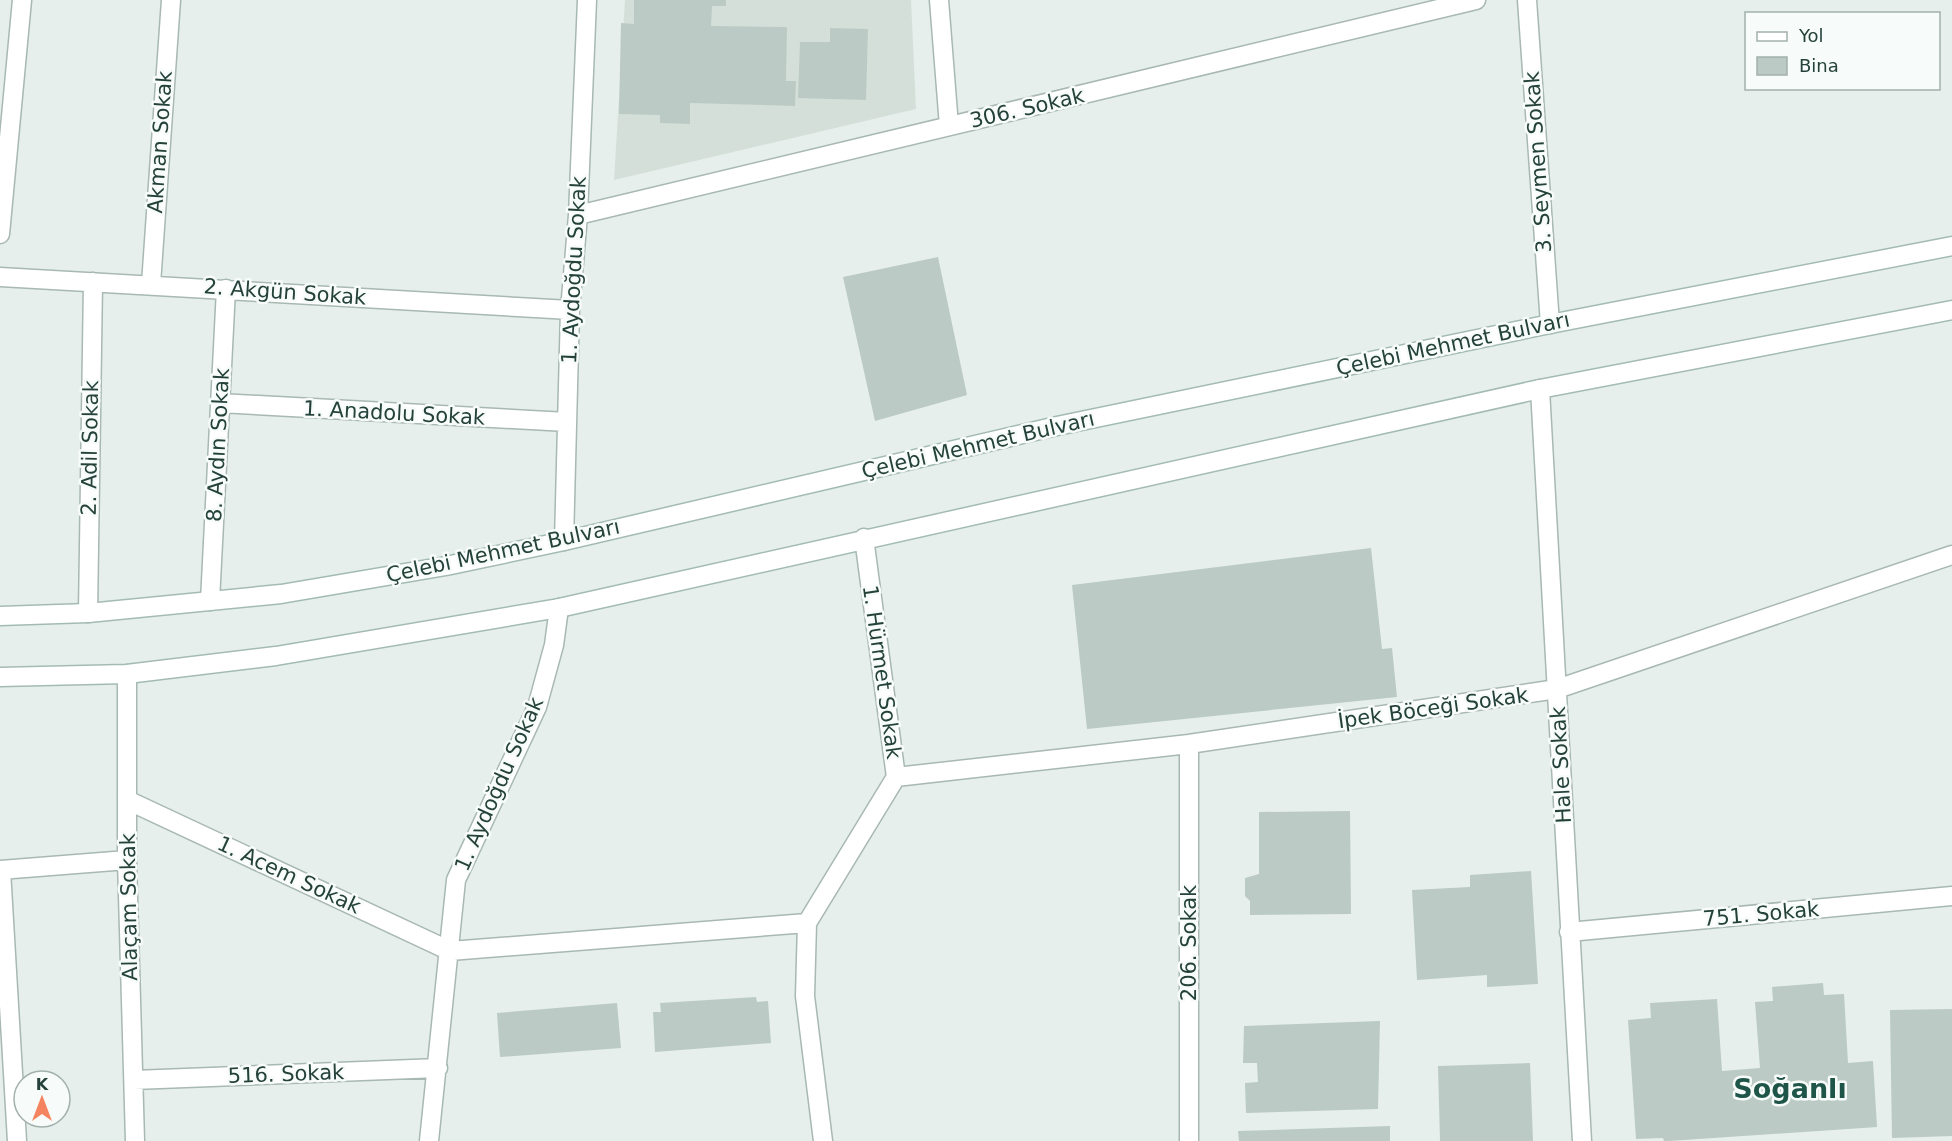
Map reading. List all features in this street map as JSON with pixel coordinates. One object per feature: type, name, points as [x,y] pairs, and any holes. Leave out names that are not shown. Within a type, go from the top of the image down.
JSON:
[{"type":"street","points":[[0,234],[22,0]]},
{"type":"street","name":"Akman Sokak","points":[[151,284],[171,0]]},
{"type":"street","name":"1. Aydoğdu Sokak","points":[[564,541],[570,310],[578,215],[587,0]]},
{"type":"street","points":[[939,0],[949,126]]},
{"type":"street","name":"306. Sokak","points":[[578,215],[1476,0]]},
{"type":"street","name":"3. Seymen Sokak","points":[[1527,0],[1550,324]]},
{"type":"street","name":"Çelebi Mehmet Bulvarı","points":[[0,616],[88,613],[293,592],[446,566],[564,541],[1057,426],[1550,324],[1952,246]]},
{"type":"street","name":"2. Akgün Sokak","points":[[0,277],[570,310]]},
{"type":"street","name":"2. Adil Sokak","points":[[88,613],[93,282]]},
{"type":"street","name":"8. Aydın Sokak","points":[[210,601],[226,289]]},
{"type":"street","points":[[0,676],[127,674],[298,653],[559,608],[864,538],[1540,389],[1952,310]]},
{"type":"street","name":"Hale Sokak","points":[[1540,389],[1582,1141]]},
{"type":"street","name":"1. Anadolu Sokak","points":[[220,403],[567,422]]},
{"type":"street","name":"1. Hürmet Sokak","points":[[823,1141],[805,996],[807,923],[896,777],[864,538]]},
{"type":"street","name":"İpek Böceği Sokak","points":[[896,777],[1189,744],[1557,689],[1952,555]]},
{"type":"street","name":"1. Aydoğdu Sokak","points":[[429,1141],[456,880],[537,707],[554,645],[559,608]]},
{"type":"street","name":"Alaçam Sokak","points":[[127,674],[127,860],[135,1141]]},
{"type":"street","name":"206. Sokak","points":[[1189,744],[1189,1141]]},
{"type":"street","name":"1. Acem Sokak","points":[[127,800],[450,951]]},
{"type":"street","points":[[16,1141],[0,870],[127,860]]},
{"type":"street","name":"751. Sokak","points":[[1569,932],[1952,896]]},
{"type":"street","points":[[450,951],[807,923]]},
{"type":"street","name":"516. Sokak","points":[[134,1080],[438,1068]]},
{"type":"shaded area","points":[[625,0],[911,0],[916,109],[614,180]]},
{"type":"building","points":[[634,0],[726,0],[726,6],[712,6],[711,26],[787,27],[786,81],[796,81],[795,106],[690,103],[690,124],[660,123],[660,115],[619,114],[621,23],[634,24]]},
{"type":"building","points":[[830,28],[868,29],[866,100],[798,98],[800,42],[830,42]]},
{"type":"building","points":[[938,257],[967,395],[875,421],[843,277]]},
{"type":"building","points":[[1371,548],[1382,649],[1392,648],[1397,697],[1087,729],[1072,585]]},
{"type":"building","points":[[1350,811],[1351,914],[1250,915],[1250,901],[1245,896],[1245,878],[1259,874],[1259,812]]},
{"type":"building","points":[[1531,871],[1538,984],[1487,987],[1487,975],[1417,980],[1412,890],[1470,887],[1470,875]]},
{"type":"building","points":[[1823,983],[1824,995],[1844,994],[1848,1063],[1873,1061],[1877,1127],[1669,1141],[1664,1141],[1663,1138],[1636,1139],[1628,1020],[1651,1018],[1650,1003],[1717,999],[1722,1071],[1760,1068],[1755,1002],[1773,1001],[1772,987]]},
{"type":"building","points":[[756,997],[757,1002],[768,1001],[771,1043],[655,1052],[653,1012],[661,1012],[660,1003]]},
{"type":"building","points":[[617,1003],[621,1048],[500,1057],[497,1013]]},
{"type":"building","points":[[1952,1009],[1952,1136],[1892,1138],[1890,1010]]},
{"type":"building","points":[[1380,1021],[1378,1109],[1246,1113],[1245,1083],[1258,1082],[1257,1063],[1243,1063],[1244,1026]]},
{"type":"building","points":[[1530,1063],[1533,1141],[1440,1141],[1438,1066]]},
{"type":"building","points":[[1390,1126],[1390,1141],[1239,1141],[1238,1131]]},
{"type":"district","name":"Soğanlı","points":[[1790,1089]]}]
